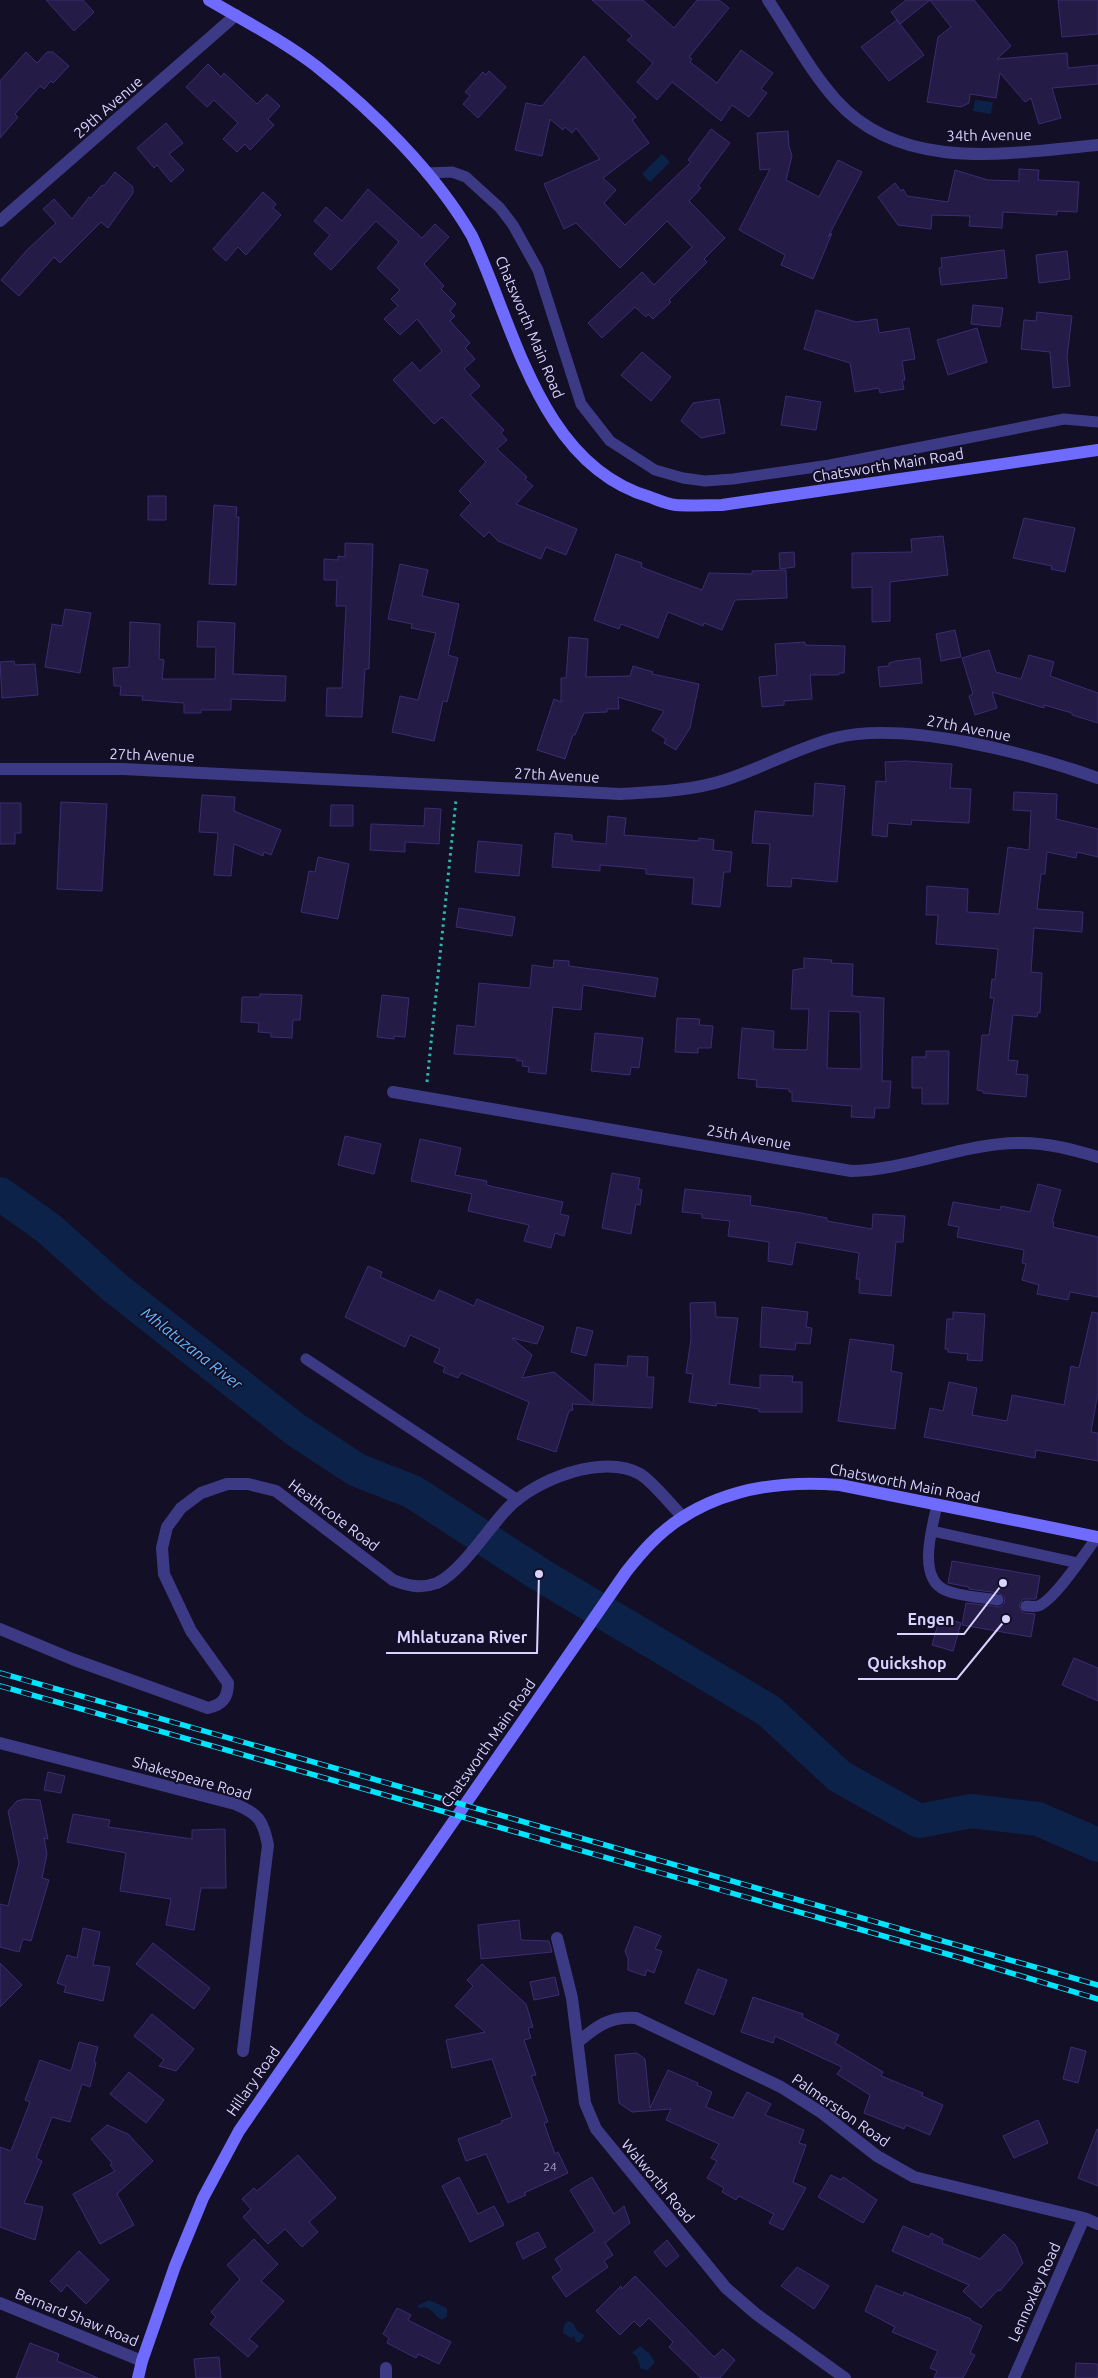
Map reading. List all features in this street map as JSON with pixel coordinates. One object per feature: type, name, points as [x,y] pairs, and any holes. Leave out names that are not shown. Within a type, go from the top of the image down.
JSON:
[{"type":"street","name":"Chatsworth Main Road","points":[[209,0],[236,15],[315,66],[376,118],[427,173],[458,212],[472,236],[538,391],[558,427],[581,456],[605,477],[638,494],[675,505],[722,505],[1098,450]]},
{"type":"street","name":"34th Avenue","points":[[768,0],[836,101],[856,120],[889,140],[937,151],[966,154],[1005,153],[1098,145]]},
{"type":"street","name":"29th Avenue","points":[[1,220],[236,15]]},
{"type":"street","name":"27th Avenue","points":[[0,769],[123,769],[620,794],[678,790],[724,780],[835,738],[875,732],[916,734],[1003,751],[1098,778]]},
{"type":"street","name":"25th Avenue","points":[[393,1092],[851,1171],[881,1168],[994,1144],[1023,1143],[1066,1148],[1098,1157]]},
{"type":"street","name":"Heathcote Road","points":[[0,1629],[72,1659],[208,1708],[217,1706],[224,1700],[228,1691],[228,1683],[191,1631],[164,1574],[162,1548],[167,1527],[181,1508],[201,1493],[227,1484],[248,1484],[276,1491],[393,1580],[408,1586],[424,1587],[438,1582],[454,1571],[513,1504],[542,1485],[568,1473],[593,1467],[618,1467],[640,1474],[683,1517]]},
{"type":"street","name":"Chatsworth Main Road","points":[[447,1830],[626,1572],[651,1542],[683,1517],[715,1500],[749,1489],[807,1482],[840,1485],[1097,1537]]},
{"type":"street","name":"Shakespeare Road","points":[[0,1743],[235,1804],[251,1810],[260,1819],[268,1845],[243,2052]]},
{"type":"street","name":"Hillary Road","points":[[138,2378],[142,2361],[175,2266],[203,2198],[239,2131],[447,1830]]},
{"type":"street","name":"Walworth Road","points":[[557,1938],[572,1998],[585,2103],[596,2129],[606,2144],[726,2288],[740,2301],[845,2378]]},
{"type":"street","name":"Palmerston Road","points":[[578,2042],[601,2023],[610,2019],[622,2017],[636,2018],[780,2087],[822,2113],[877,2156],[914,2177],[1084,2218],[1098,2224]]},
{"type":"street","name":"Lennoxley Road","points":[[1014,2378],[1084,2218]]},
{"type":"street","name":"Bernard Shaw Road","points":[[0,2303],[142,2361]]},
{"type":"lane","points":[[427,173],[452,172],[466,177],[500,208],[513,225],[538,270],[582,404],[610,440],[654,470],[683,478],[704,481],[734,479],[830,465],[1064,419],[1098,422]]},
{"type":"lane","points":[[306,1359],[513,1504]]},
{"type":"lane","points":[[936,1505],[928,1557],[933,1580],[939,1587],[947,1591],[998,1600]]},
{"type":"lane","points":[[932,1531],[1078,1563]]},
{"type":"lane","points":[[1026,1606],[1036,1607],[1044,1603],[1097,1537]]},
{"type":"path","points":[[425,1098],[435,1018],[457,787]]},
{"type":"water","points":[[975,100],[993,102],[991,114],[973,111]]},
{"type":"water","points":[[662,154],[670,162],[650,182],[642,174]]},
{"type":"water","points":[[429,2300],[447,2308],[447,2316],[442,2320],[429,2309],[417,2306]]},
{"type":"water","points":[[568,2321],[573,2323],[578,2332],[585,2335],[580,2342],[576,2342],[574,2336],[571,2338],[563,2333],[564,2325]]},
{"type":"water","points":[[640,2346],[649,2353],[655,2362],[648,2370],[641,2369],[637,2357],[632,2353]]},
{"type":"building","points":[[46,0],[83,0],[94,12],[74,31]]},
{"type":"building","points":[[592,0],[643,0],[674,28],[697,0],[719,0],[729,8],[689,57],[692,59],[690,62],[717,83],[741,50],[773,73],[761,89],[767,93],[749,117],[732,105],[721,121],[672,82],[657,100],[637,82],[653,63],[627,40],[632,36]]},
{"type":"building","points":[[906,0],[930,0],[900,24],[891,12]]},
{"type":"building","points":[[930,0],[974,0],[1011,46],[997,59],[1067,53],[1068,68],[1098,65],[1098,84],[1052,88],[1061,118],[1039,124],[1031,98],[1025,102],[1000,73],[996,98],[970,94],[969,103],[961,107],[927,102],[938,37],[951,27]]},
{"type":"building","points":[[1058,0],[1098,0],[1098,34],[1062,37]]},
{"type":"building","points":[[897,20],[924,55],[889,81],[861,47]]},
{"type":"building","points":[[26,52],[37,63],[47,52],[53,52],[69,66],[53,83],[51,81],[44,89],[40,86],[15,114],[18,117],[0,138],[0,81]]},
{"type":"building","points":[[584,56],[636,117],[632,120],[649,143],[603,178],[616,190],[604,203],[625,225],[691,162],[688,160],[711,129],[730,143],[698,186],[701,188],[689,201],[725,238],[704,259],[707,262],[653,319],[648,314],[646,317],[635,307],[602,338],[588,323],[642,272],[654,285],[692,247],[667,221],[620,268],[576,223],[564,229],[544,184],[600,159],[576,128],[572,133],[565,127],[563,130],[550,119],[542,156],[515,150],[526,103],[542,106]]},
{"type":"building","points":[[208,64],[221,77],[224,73],[257,104],[267,94],[280,106],[268,119],[274,125],[250,150],[245,144],[237,152],[223,139],[238,123],[214,100],[207,107],[186,87]]},
{"type":"building","points":[[489,71],[506,87],[478,118],[463,104],[470,96],[465,92],[483,72],[486,75]]},
{"type":"building","points":[[166,123],[183,143],[169,154],[184,170],[171,182],[157,165],[154,168],[137,148]]},
{"type":"building","points":[[788,131],[792,156],[786,180],[819,197],[838,160],[862,172],[828,237],[832,233],[813,279],[781,265],[785,255],[739,230],[770,169],[760,170],[757,133]]},
{"type":"building","points":[[1019,169],[1039,170],[1038,180],[1079,182],[1077,212],[1057,211],[1057,215],[1003,212],[1002,228],[969,226],[970,216],[932,215],[931,229],[898,225],[878,197],[895,183],[901,191],[903,189],[907,196],[948,202],[955,170],[988,180],[1019,181]]},
{"type":"building","points":[[115,172],[133,187],[133,193],[108,228],[101,222],[60,263],[54,257],[19,296],[1,280],[27,250],[56,223],[43,209],[54,199],[72,219],[89,197],[91,198],[102,185],[104,186]]},
{"type":"building","points":[[368,189],[422,238],[435,224],[449,237],[424,264],[444,286],[441,289],[456,304],[450,311],[455,316],[450,321],[470,343],[465,348],[475,359],[464,369],[480,386],[470,395],[504,430],[501,433],[507,440],[497,449],[527,477],[525,479],[533,486],[516,504],[577,529],[566,555],[546,547],[541,559],[498,541],[489,532],[484,537],[460,515],[471,503],[459,491],[486,462],[442,417],[434,424],[393,380],[412,362],[420,371],[442,351],[417,319],[400,335],[384,319],[398,306],[391,299],[400,290],[377,268],[399,242],[376,221],[331,270],[314,254],[330,235],[314,221],[326,207],[342,221]]},
{"type":"building","points":[[263,192],[276,204],[273,208],[281,215],[246,255],[238,247],[226,261],[213,249]]},
{"type":"building","points":[[1004,250],[1007,278],[941,285],[939,268],[942,267],[941,258]]},
{"type":"building","points":[[1067,251],[1070,279],[1039,283],[1036,255]]},
{"type":"building","points":[[973,305],[1003,308],[1000,327],[971,324]]},
{"type":"building","points":[[816,310],[856,322],[877,319],[879,333],[909,328],[915,359],[902,361],[905,380],[902,380],[904,389],[880,393],[879,388],[855,392],[850,363],[804,349]]},
{"type":"building","points":[[1037,312],[1072,316],[1067,357],[1070,386],[1053,388],[1050,352],[1021,349],[1024,320],[1036,321]]},
{"type":"building","points":[[977,328],[987,362],[948,375],[937,340]]},
{"type":"building","points":[[642,352],[671,377],[651,401],[621,375]]},
{"type":"building","points":[[786,396],[821,402],[816,430],[781,425]]},
{"type":"building","points":[[719,399],[725,433],[701,438],[681,421],[693,403]]},
{"type":"building","points":[[148,496],[166,496],[166,520],[148,520]]},
{"type":"building","points":[[214,505],[237,507],[236,517],[239,517],[236,585],[209,584]]},
{"type":"building","points":[[1024,518],[1075,528],[1065,572],[1051,569],[1052,566],[1013,558]]},
{"type":"building","points":[[943,536],[948,575],[890,582],[890,621],[872,622],[872,587],[852,588],[852,553],[912,552],[911,539]]},
{"type":"building","points":[[345,543],[373,544],[369,669],[365,669],[362,717],[326,716],[327,688],[342,688],[346,606],[336,606],[337,580],[324,580],[324,559],[338,560],[338,556],[345,557]]},
{"type":"building","points":[[794,552],[795,567],[780,569],[779,553]]},
{"type":"building","points":[[616,554],[642,563],[641,567],[702,590],[709,573],[752,574],[752,571],[786,570],[787,598],[735,600],[722,630],[704,623],[703,626],[668,612],[658,638],[621,624],[619,629],[594,620]]},
{"type":"building","points":[[400,564],[428,570],[422,596],[459,604],[448,655],[458,658],[447,702],[443,701],[434,741],[392,732],[400,696],[418,700],[436,633],[411,628],[412,624],[388,619]]},
{"type":"building","points":[[65,609],[91,613],[80,673],[45,667],[52,624],[62,626]]},
{"type":"building","points":[[198,621],[235,623],[233,674],[286,676],[285,701],[231,699],[231,710],[201,710],[201,713],[184,713],[184,703],[142,700],[143,696],[120,695],[121,686],[114,686],[113,668],[129,667],[130,622],[160,624],[159,659],[164,660],[162,679],[215,679],[216,647],[197,647]]},
{"type":"building","points":[[955,630],[961,657],[941,661],[936,634]]},
{"type":"building","points":[[569,637],[588,639],[586,677],[630,676],[633,666],[653,672],[652,674],[699,684],[690,728],[676,750],[664,743],[666,739],[652,730],[664,711],[618,697],[619,709],[607,709],[607,712],[584,713],[575,735],[573,735],[565,759],[537,750],[554,699],[561,702],[561,678],[566,678]]},
{"type":"building","points":[[805,642],[805,645],[845,646],[844,673],[839,673],[839,675],[810,675],[812,699],[784,701],[784,705],[762,707],[759,677],[777,675],[775,644]]},
{"type":"building","points":[[989,650],[996,672],[1021,679],[1029,655],[1054,662],[1050,676],[1098,693],[1098,723],[1072,715],[1072,713],[1044,705],[1044,708],[992,692],[997,708],[975,715],[969,696],[973,694],[962,658]]},
{"type":"building","points":[[920,658],[922,683],[880,687],[878,667],[889,666],[889,663],[896,661]]},
{"type":"building","points":[[14,661],[15,665],[35,664],[38,695],[2,698],[0,662]]},
{"type":"building","points":[[906,761],[952,764],[950,788],[971,789],[969,823],[912,820],[911,825],[888,823],[887,837],[872,835],[876,781],[886,782],[885,762]]},
{"type":"building","points":[[815,783],[845,786],[837,882],[792,878],[791,887],[767,886],[770,844],[752,843],[755,811],[813,816]]},
{"type":"building","points":[[1014,792],[1057,794],[1056,819],[1098,829],[1098,857],[1077,852],[1076,858],[1047,852],[1045,874],[1041,874],[1037,909],[1083,912],[1082,932],[1034,928],[1031,972],[1042,973],[1040,1013],[1038,1012],[1037,1017],[1013,1015],[1008,1060],[1018,1061],[1016,1074],[1028,1075],[1026,1097],[983,1093],[983,1091],[977,1090],[982,1035],[989,1035],[994,998],[990,998],[992,979],[995,980],[998,949],[936,944],[938,915],[926,915],[927,886],[968,889],[967,912],[999,914],[1008,847],[1029,850],[1031,811],[1013,810]]},
{"type":"building","points":[[202,795],[235,797],[234,811],[281,830],[271,855],[264,852],[263,856],[234,844],[231,876],[214,875],[218,833],[199,832]]},
{"type":"building","points":[[61,802],[107,804],[102,891],[57,889]]},
{"type":"building","points":[[0,803],[21,803],[21,833],[15,833],[15,844],[0,844]]},
{"type":"building","points":[[331,805],[353,805],[353,826],[330,826]]},
{"type":"building","points":[[425,808],[441,809],[439,844],[405,842],[405,852],[370,850],[371,824],[424,826]]},
{"type":"building","points":[[608,816],[626,818],[624,835],[699,841],[699,838],[714,840],[713,850],[732,852],[730,872],[724,872],[720,907],[692,904],[694,878],[646,874],[646,869],[600,865],[600,871],[552,867],[555,833],[572,835],[572,841],[606,844]]},
{"type":"building","points":[[478,841],[522,845],[519,876],[475,872]]},
{"type":"building","points":[[318,857],[349,864],[338,919],[301,912],[309,871],[315,872]]},
{"type":"building","points":[[459,908],[515,917],[512,936],[456,927]]},
{"type":"building","points":[[804,958],[832,960],[831,963],[853,964],[852,996],[884,998],[882,1081],[891,1081],[889,1108],[875,1108],[874,1118],[851,1117],[852,1106],[792,1101],[792,1092],[789,1092],[789,1089],[756,1087],[757,1080],[738,1078],[742,1028],[774,1031],[773,1049],[807,1050],[809,1009],[791,1009],[793,970],[804,968]],"holes":[[[829,1011],[860,1012],[861,1069],[827,1068]]]},
{"type":"building","points":[[554,960],[569,961],[569,966],[658,978],[655,997],[583,985],[581,1010],[553,1007],[546,1074],[528,1072],[529,1067],[522,1066],[523,1061],[517,1061],[517,1058],[454,1054],[457,1025],[475,1027],[479,983],[530,988],[532,965],[553,968]]},
{"type":"building","points":[[260,994],[302,995],[300,1020],[293,1020],[292,1038],[271,1037],[271,1033],[258,1032],[259,1023],[241,1022],[242,997],[260,997]]},
{"type":"building","points":[[382,995],[409,998],[405,1037],[394,1036],[394,1039],[377,1037]]},
{"type":"building","points":[[677,1018],[700,1019],[699,1025],[713,1026],[711,1048],[698,1048],[698,1053],[675,1052]]},
{"type":"building","points":[[595,1033],[643,1038],[639,1068],[631,1067],[630,1075],[591,1071]]},
{"type":"building","points":[[926,1051],[949,1051],[948,1104],[922,1104],[922,1088],[912,1088],[912,1057],[926,1057]]},
{"type":"building","points":[[345,1136],[381,1144],[374,1174],[338,1165]]},
{"type":"building","points":[[420,1139],[461,1148],[455,1175],[487,1181],[486,1185],[563,1202],[560,1214],[569,1216],[564,1236],[555,1233],[551,1248],[524,1241],[529,1225],[468,1211],[472,1194],[411,1181]]},
{"type":"building","points":[[612,1173],[640,1178],[638,1189],[642,1190],[640,1205],[636,1204],[631,1234],[602,1228]]},
{"type":"building","points":[[1038,1184],[1061,1190],[1052,1222],[1054,1222],[1053,1227],[1098,1237],[1098,1297],[1070,1292],[1068,1300],[1037,1294],[1039,1285],[1022,1280],[1026,1264],[1022,1263],[1024,1250],[957,1237],[959,1227],[948,1225],[953,1202],[1000,1210],[1001,1206],[1030,1212]]},
{"type":"building","points":[[685,1189],[751,1196],[750,1205],[827,1218],[827,1221],[872,1229],[873,1214],[905,1216],[903,1242],[896,1242],[891,1296],[859,1293],[860,1279],[856,1279],[859,1253],[796,1242],[792,1265],[768,1261],[769,1242],[728,1236],[730,1221],[702,1218],[702,1214],[682,1212]]},
{"type":"building","points":[[368,1266],[382,1272],[380,1277],[434,1301],[439,1290],[474,1306],[477,1299],[544,1327],[537,1344],[512,1338],[532,1355],[522,1378],[554,1372],[593,1404],[595,1364],[627,1366],[628,1356],[648,1357],[647,1377],[654,1377],[652,1408],[572,1404],[573,1410],[569,1411],[556,1452],[517,1439],[529,1402],[461,1373],[458,1378],[443,1372],[445,1367],[434,1362],[440,1349],[410,1335],[405,1347],[345,1317]]},
{"type":"building","points":[[715,1302],[716,1317],[738,1318],[729,1384],[760,1388],[760,1375],[793,1376],[792,1382],[802,1382],[802,1412],[759,1412],[759,1409],[717,1403],[716,1406],[689,1402],[693,1374],[686,1373],[691,1339],[690,1303]]},
{"type":"building","points":[[762,1307],[808,1312],[806,1327],[812,1328],[810,1344],[796,1343],[795,1350],[760,1347]]},
{"type":"building","points":[[953,1312],[985,1314],[982,1361],[967,1360],[968,1354],[948,1352],[948,1349],[945,1349],[947,1319],[953,1319]]},
{"type":"building","points":[[1092,1312],[1098,1313],[1098,1392],[1091,1432],[1098,1433],[1098,1461],[1036,1450],[1035,1458],[924,1437],[930,1408],[943,1411],[949,1382],[977,1388],[972,1415],[1007,1421],[1012,1395],[1064,1405],[1071,1366],[1079,1368]]},
{"type":"building","points":[[577,1327],[593,1331],[586,1356],[571,1352]]},
{"type":"building","points":[[850,1339],[894,1345],[891,1371],[902,1373],[895,1429],[838,1421]]},
{"type":"building","points":[[952,1561],[1040,1576],[1036,1599],[1023,1599],[1019,1605],[1023,1613],[1035,1614],[1031,1637],[962,1625],[966,1603],[1000,1607],[1004,1604],[1005,1598],[999,1593],[969,1589],[969,1587],[948,1583]]},
{"type":"building","points":[[940,1617],[961,1623],[953,1651],[932,1645]]},
{"type":"building","points":[[1074,1658],[1098,1668],[1098,1701],[1062,1685]]},
{"type":"building","points":[[48,1772],[65,1776],[61,1793],[44,1790]]},
{"type":"building","points":[[25,1799],[40,1800],[48,1839],[44,1838],[47,1854],[42,1878],[49,1880],[31,1941],[23,1939],[19,1952],[0,1947],[0,1904],[8,1906],[19,1863],[8,1811],[17,1801]]},
{"type":"building","points":[[73,1814],[110,1820],[108,1827],[192,1839],[192,1830],[225,1829],[226,1888],[201,1888],[194,1930],[166,1925],[171,1899],[120,1891],[126,1853],[67,1842]]},
{"type":"building","points":[[519,1920],[521,1940],[549,1941],[552,1952],[481,1959],[478,1925]]},
{"type":"building","points":[[635,1926],[661,1936],[655,1949],[662,1951],[654,1973],[647,1970],[645,1976],[628,1970],[628,1958],[625,1951]]},
{"type":"building","points":[[83,1928],[100,1932],[93,1965],[110,1967],[103,2001],[64,1992],[66,1986],[57,1983],[67,1955],[77,1958]]},
{"type":"building","points":[[153,1943],[210,1988],[194,2009],[136,1964]]},
{"type":"building","points":[[0,1963],[22,1985],[0,2007]]},
{"type":"building","points":[[482,1964],[526,2004],[533,2027],[528,2028],[531,2038],[524,2040],[536,2075],[531,2076],[548,2122],[544,2123],[555,2154],[558,2152],[568,2173],[524,2193],[526,2195],[508,2203],[486,2154],[466,2161],[458,2139],[502,2123],[501,2121],[512,2117],[492,2059],[452,2068],[446,2040],[485,2032],[455,2006],[473,1986],[467,1980]]},
{"type":"building","points":[[698,1969],[727,1980],[714,2015],[685,2003]]},
{"type":"building","points":[[555,1977],[559,1995],[534,2000],[530,1982]]},
{"type":"building","points":[[753,1997],[803,2014],[802,2017],[839,2035],[835,2043],[883,2072],[881,2076],[923,2093],[922,2096],[943,2105],[930,2135],[906,2125],[904,2129],[864,2113],[870,2095],[837,2074],[842,2067],[775,2036],[773,2043],[741,2032]]},
{"type":"building","points":[[152,2014],[194,2049],[176,2071],[159,2066],[164,2060],[134,2036]]},
{"type":"building","points":[[79,2042],[98,2047],[94,2062],[96,2063],[90,2087],[82,2084],[70,2122],[52,2117],[36,2158],[42,2161],[24,2203],[43,2207],[35,2240],[0,2227],[0,2147],[11,2151],[30,2102],[25,2100],[40,2060],[71,2071]]},
{"type":"building","points":[[1071,2047],[1086,2051],[1078,2083],[1063,2079]]},
{"type":"building","points":[[637,2053],[645,2059],[650,2108],[668,2070],[698,2083],[697,2085],[712,2092],[706,2107],[733,2118],[747,2092],[771,2104],[765,2115],[804,2130],[799,2143],[806,2145],[793,2182],[806,2188],[783,2230],[769,2223],[774,2214],[739,2196],[736,2200],[722,2192],[724,2188],[707,2178],[717,2161],[711,2158],[719,2144],[666,2120],[671,2109],[632,2112],[619,2103],[615,2055]]},
{"type":"building","points":[[129,2072],[164,2100],[146,2123],[110,2094]]},
{"type":"building","points":[[1038,2120],[1048,2143],[1014,2158],[1003,2136]]},
{"type":"building","points":[[107,2125],[128,2134],[153,2161],[117,2194],[134,2225],[100,2244],[73,2194],[115,2171],[110,2165],[112,2163],[91,2139]]},
{"type":"building","points":[[1098,2129],[1098,2186],[1078,2178]]},
{"type":"building","points":[[298,2155],[336,2198],[309,2222],[318,2232],[302,2247],[285,2229],[268,2244],[243,2217],[251,2209],[242,2199],[254,2188],[257,2191]]},
{"type":"building","points":[[831,2175],[841,2180],[843,2177],[877,2200],[863,2223],[818,2197]]},
{"type":"building","points":[[459,2177],[478,2214],[494,2206],[504,2225],[470,2242],[442,2186]]},
{"type":"building","points":[[592,2177],[614,2214],[624,2206],[630,2223],[605,2243],[613,2255],[604,2261],[608,2267],[566,2297],[552,2277],[562,2270],[555,2259],[595,2231],[570,2190]]},
{"type":"building","points":[[903,2226],[929,2237],[931,2233],[943,2239],[942,2243],[980,2259],[1004,2234],[1015,2244],[1023,2263],[1000,2291],[998,2290],[981,2308],[963,2291],[969,2285],[892,2251]]},
{"type":"building","points":[[538,2232],[546,2247],[523,2259],[516,2243]]},
{"type":"building","points":[[254,2239],[278,2264],[261,2281],[284,2301],[249,2339],[258,2346],[248,2357],[210,2324],[216,2317],[211,2312],[240,2279],[227,2265]]},
{"type":"building","points":[[667,2240],[679,2256],[666,2267],[654,2252]]},
{"type":"building","points":[[79,2251],[109,2280],[86,2304],[67,2285],[61,2292],[50,2281]]},
{"type":"building","points":[[797,2267],[829,2286],[814,2309],[781,2286]]},
{"type":"building","points":[[635,2276],[714,2357],[723,2349],[735,2360],[720,2378],[701,2378],[669,2347],[673,2342],[649,2318],[640,2327],[634,2321],[620,2335],[596,2311],[621,2286],[622,2289]]},
{"type":"building","points":[[876,2285],[903,2296],[904,2292],[971,2319],[982,2326],[970,2353],[975,2355],[963,2378],[934,2378],[937,2371],[930,2368],[938,2351],[892,2332],[895,2327],[865,2311]]},
{"type":"building","points":[[397,2308],[411,2315],[408,2320],[451,2342],[439,2364],[418,2354],[416,2358],[387,2343],[389,2338],[383,2334]]},
{"type":"building","points":[[30,2343],[59,2354],[57,2361],[98,2378],[16,2378]]},
{"type":"building","points":[[219,2357],[221,2378],[196,2378],[194,2359]]},
{"type":"building","points":[[1076,2363],[1098,2364],[1098,2378],[1075,2378]]},
{"type":"waterway","name":"Mhlatuzana River","points":[[0,1194],[48,1228],[114,1287],[296,1430],[357,1470],[413,1492],[539,1574],[769,1711],[839,1776],[919,1821],[971,1811],[1038,1819],[1098,1845]]},
{"type":"railway","points":[[0,1673],[1098,1985]]},
{"type":"railway","points":[[0,1686],[961,1958],[1098,1999]]},
{"type":"place","name":"Mhlatuzana River","points":[[539,1574]]},
{"type":"place","name":"Engen","points":[[1003,1583]]},
{"type":"place","name":"Quickshop","points":[[1006,1619]]}]
